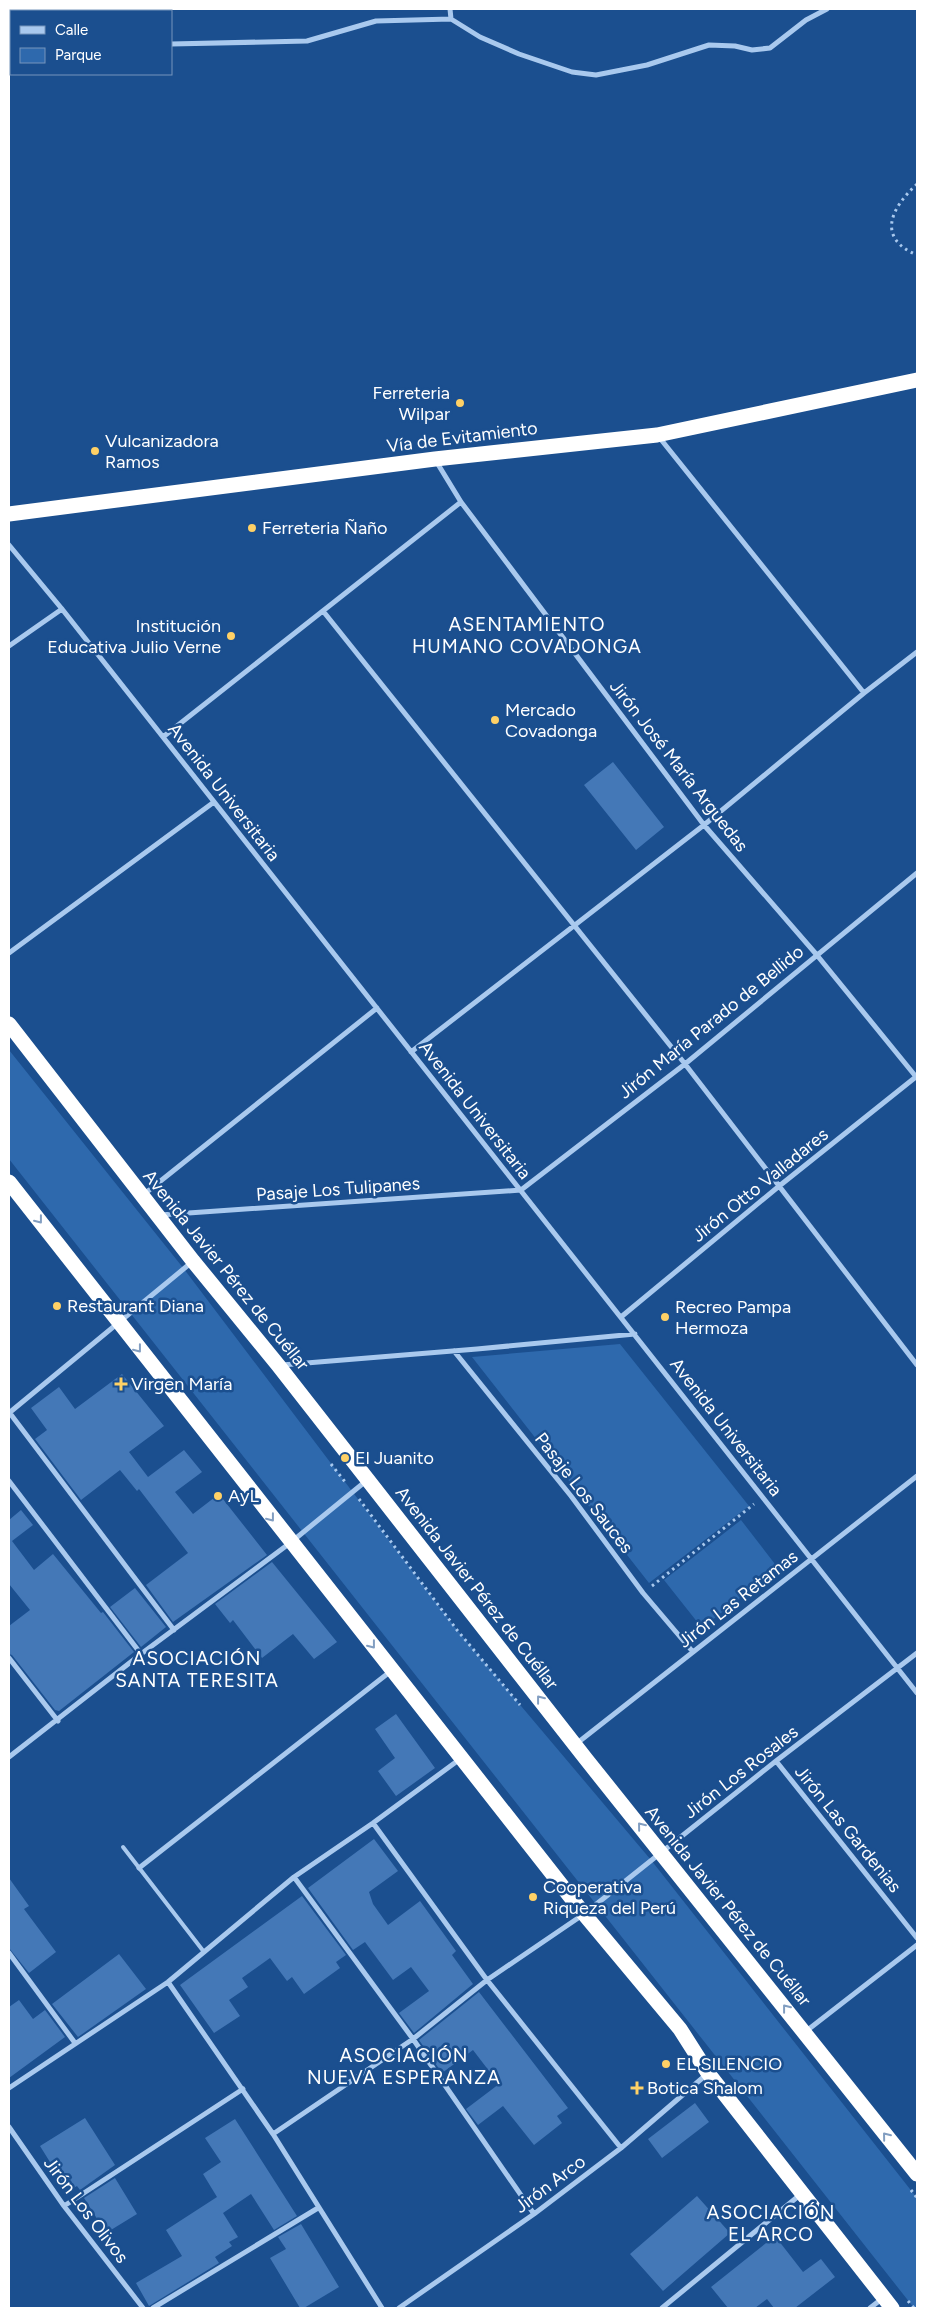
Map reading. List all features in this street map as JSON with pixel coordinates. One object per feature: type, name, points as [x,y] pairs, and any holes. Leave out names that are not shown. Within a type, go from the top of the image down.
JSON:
[{"type":"highway","name":"Vía de Evitamiento","points":[[9,514],[435,459],[657,435],[917,380]]},
{"type":"highway","name":"Avenida Javier Pérez de Cuéllar","points":[[9,1024],[193,1261],[278,1365],[917,2174]]},
{"type":"highway","points":[[9,1182],[290,1543],[584,1914],[680,2029],[708,2073],[888,2303]]},
{"type":"street","points":[[450,9],[450,19]]},
{"type":"street","points":[[172,44],[307,40],[376,21],[450,19],[480,37],[519,54],[572,72],[596,75],[647,65],[709,45],[735,46],[752,50],[770,48],[806,20],[827,9]]},
{"type":"street","points":[[657,435],[864,693]]},
{"type":"street","name":"Jirón José María Arguedas","points":[[435,459],[461,502],[704,825],[816,954],[917,1077]]},
{"type":"street","points":[[163,737],[461,502]]},
{"type":"street","name":"Avenida Universitaria","points":[[9,545],[62,609],[917,1693]]},
{"type":"street","points":[[9,646],[62,609]]},
{"type":"street","points":[[323,611],[685,1064],[917,1365]]},
{"type":"street","points":[[411,1052],[704,825],[864,693],[917,652]]},
{"type":"street","points":[[9,953],[214,802]]},
{"type":"street","name":"Jirón María Parado de Bellido","points":[[521,1190],[685,1064],[816,954],[917,873]]},
{"type":"street","points":[[142,1196],[377,1008]]},
{"type":"street","name":"Jirón Otto Valladares","points":[[621,1317],[778,1187],[917,1077]]},
{"type":"street","name":"Pasaje Los Tulipanes","points":[[158,1216],[521,1190]]},
{"type":"street","points":[[174,1630],[9,1413],[193,1261]]},
{"type":"street","points":[[278,1365],[635,1334]]},
{"type":"street","name":"Pasaje Los Sauces","points":[[454,1351],[571,1496],[644,1593],[693,1652]]},
{"type":"street","name":"Jirón Las Retamas","points":[[576,1744],[917,1476]]},
{"type":"street","points":[[9,1757],[58,1721],[141,1654],[290,1543],[368,1479]]},
{"type":"street","points":[[9,1481],[141,1654]]},
{"type":"street","name":"Jirón Los Rosales","points":[[273,2134],[413,2039],[487,1980],[584,1914],[776,1761],[917,1653]]},
{"type":"street","points":[[9,1658],[58,1721]]},
{"type":"street","points":[[139,1868],[392,1671]]},
{"type":"street","points":[[9,2088],[168,1982],[294,1877],[373,1823],[462,1758]]},
{"type":"street","name":"Jirón Las Gardenias","points":[[776,1761],[917,1938]]},
{"type":"street","points":[[373,1823],[487,1980],[621,2148]]},
{"type":"street","points":[[294,1877],[413,2039],[534,2214]]},
{"type":"street","points":[[805,2032],[917,1945]]},
{"type":"street","points":[[9,1953],[75,2043]]},
{"type":"street","points":[[168,1982],[273,2134],[382,2308]]},
{"type":"street","name":"Jirón Arco","points":[[399,2308],[534,2214],[621,2148],[708,2073]]},
{"type":"street","points":[[64,2206],[243,2089]]},
{"type":"street","name":"Jirón Los Olivos","points":[[9,2127],[64,2206],[143,2308]]},
{"type":"street","points":[[662,2308],[802,2194]]},
{"type":"street","points":[[153,2308],[318,2208]]},
{"type":"street","points":[[870,2308],[888,2303]]},
{"type":"lane","points":[[123,1847],[204,1952]]},
{"type":"path","points":[[917,184],[907,194],[895,212],[891,224],[893,238],[904,249],[917,255]]},
{"type":"path","points":[[644,1593],[763,1497]]},
{"type":"green space","points":[[9,1050],[184,1269],[457,1630],[651,1860],[917,2198],[917,2308],[914,2308],[9,1159]]},
{"type":"green space","points":[[620,1344],[749,1506],[649,1583],[472,1357]]},
{"type":"green space","points":[[741,1520],[778,1568],[702,1628],[664,1580]]},
{"type":"building","points":[[613,762],[664,827],[636,850],[584,785]]},
{"type":"building","points":[[122,1374],[164,1426],[129,1452],[148,1477],[184,1450],[202,1472],[175,1492],[193,1514],[219,1494],[267,1555],[173,1622],[146,1585],[188,1553],[139,1489],[137,1491],[120,1470],[81,1500],[35,1439],[47,1430],[31,1408],[59,1387],[75,1409]]},
{"type":"building","points":[[21,1510],[33,1525],[12,1541],[34,1570],[53,1554],[101,1613],[103,1612],[134,1652],[59,1711],[55,1710],[12,1655],[9,1654],[9,1626],[30,1610],[9,1584],[9,1520]]},
{"type":"building","points":[[272,1562],[337,1642],[314,1659],[293,1634],[262,1658],[233,1620],[230,1623],[215,1604]]},
{"type":"building","points":[[135,1588],[166,1627],[141,1647],[110,1607]]},
{"type":"building","points":[[396,1714],[435,1768],[396,1796],[378,1771],[395,1758],[375,1729]]},
{"type":"building","points":[[374,1839],[398,1871],[369,1892],[373,1904],[388,1925],[420,1901],[456,1951],[452,1955],[473,1984],[414,2033],[399,2013],[429,1991],[411,1967],[393,1980],[365,1942],[353,1950],[308,1888]]},
{"type":"building","points":[[9,1878],[29,1906],[24,1909],[56,1952],[29,1973],[9,1948]]},
{"type":"building","points":[[302,1896],[346,1955],[336,1962],[340,1968],[304,1994],[292,1977],[287,1981],[270,1958],[242,1978],[248,1987],[229,2000],[240,2016],[214,2033],[180,1985]]},
{"type":"building","points":[[119,1954],[146,1989],[78,2037],[52,2004]]},
{"type":"building","points":[[479,1992],[568,2108],[557,2116],[562,2123],[534,2145],[503,2106],[478,2125],[466,2109],[499,2084],[473,2050],[442,2073],[419,2040]]},
{"type":"building","points":[[19,2000],[33,2019],[45,2010],[65,2037],[9,2078],[9,2007]]},
{"type":"building","points":[[695,2103],[709,2122],[662,2158],[648,2139]]},
{"type":"building","points":[[85,2118],[115,2165],[80,2190],[77,2186],[68,2191],[40,2146]]},
{"type":"building","points":[[235,2119],[297,2216],[274,2230],[251,2194],[223,2213],[238,2237],[229,2242],[232,2246],[215,2257],[219,2263],[149,2306],[136,2283],[182,2256],[166,2230],[217,2197],[203,2174],[221,2162],[205,2138]]},
{"type":"building","points":[[115,2178],[137,2214],[106,2233],[84,2198]]},
{"type":"building","points":[[697,2196],[730,2233],[663,2291],[630,2254]]},
{"type":"building","points":[[301,2224],[339,2287],[304,2308],[300,2308],[270,2258],[286,2249],[278,2237]]},
{"type":"building","points":[[775,2236],[803,2272],[821,2259],[835,2277],[795,2308],[774,2308],[767,2299],[755,2308],[728,2308],[711,2287]]},
{"type":"place","name":"Ferreteria Wilpar","points":[[460,403]]},
{"type":"place","name":"Vulcanizadora Ramos","points":[[95,451]]},
{"type":"place","name":"Ferreteria Ñaño","points":[[252,528]]},
{"type":"place","name":"Institución Educativa Julio Verne","points":[[231,636]]},
{"type":"place","name":"Mercado Covadonga","points":[[495,720]]},
{"type":"place","name":"Restaurant Diana","points":[[57,1306]]},
{"type":"place","name":"Recreo Pampa Hermoza","points":[[665,1317]]},
{"type":"place","name":"Virgen María","points":[[121,1384]]},
{"type":"place","name":"El Juanito","points":[[345,1458]]},
{"type":"place","name":"AyL","points":[[218,1496]]},
{"type":"place","name":"Cooperativa Riqueza del Perú","points":[[533,1897]]},
{"type":"place","name":"EL SILENCIO","points":[[666,2064]]},
{"type":"place","name":"Botica Shalom","points":[[637,2088]]},
{"type":"district","name":"ASENTAMIENTO HUMANO COVADONGA","points":[[527,635]]},
{"type":"district","name":"ASOCIACIÓN SANTA TERESITA","points":[[197,1669]]},
{"type":"district","name":"ASOCIACIÓN NUEVA ESPERANZA","points":[[404,2066]]},
{"type":"district","name":"ASOCIACIÓN EL ARCO","points":[[771,2223]]}]
